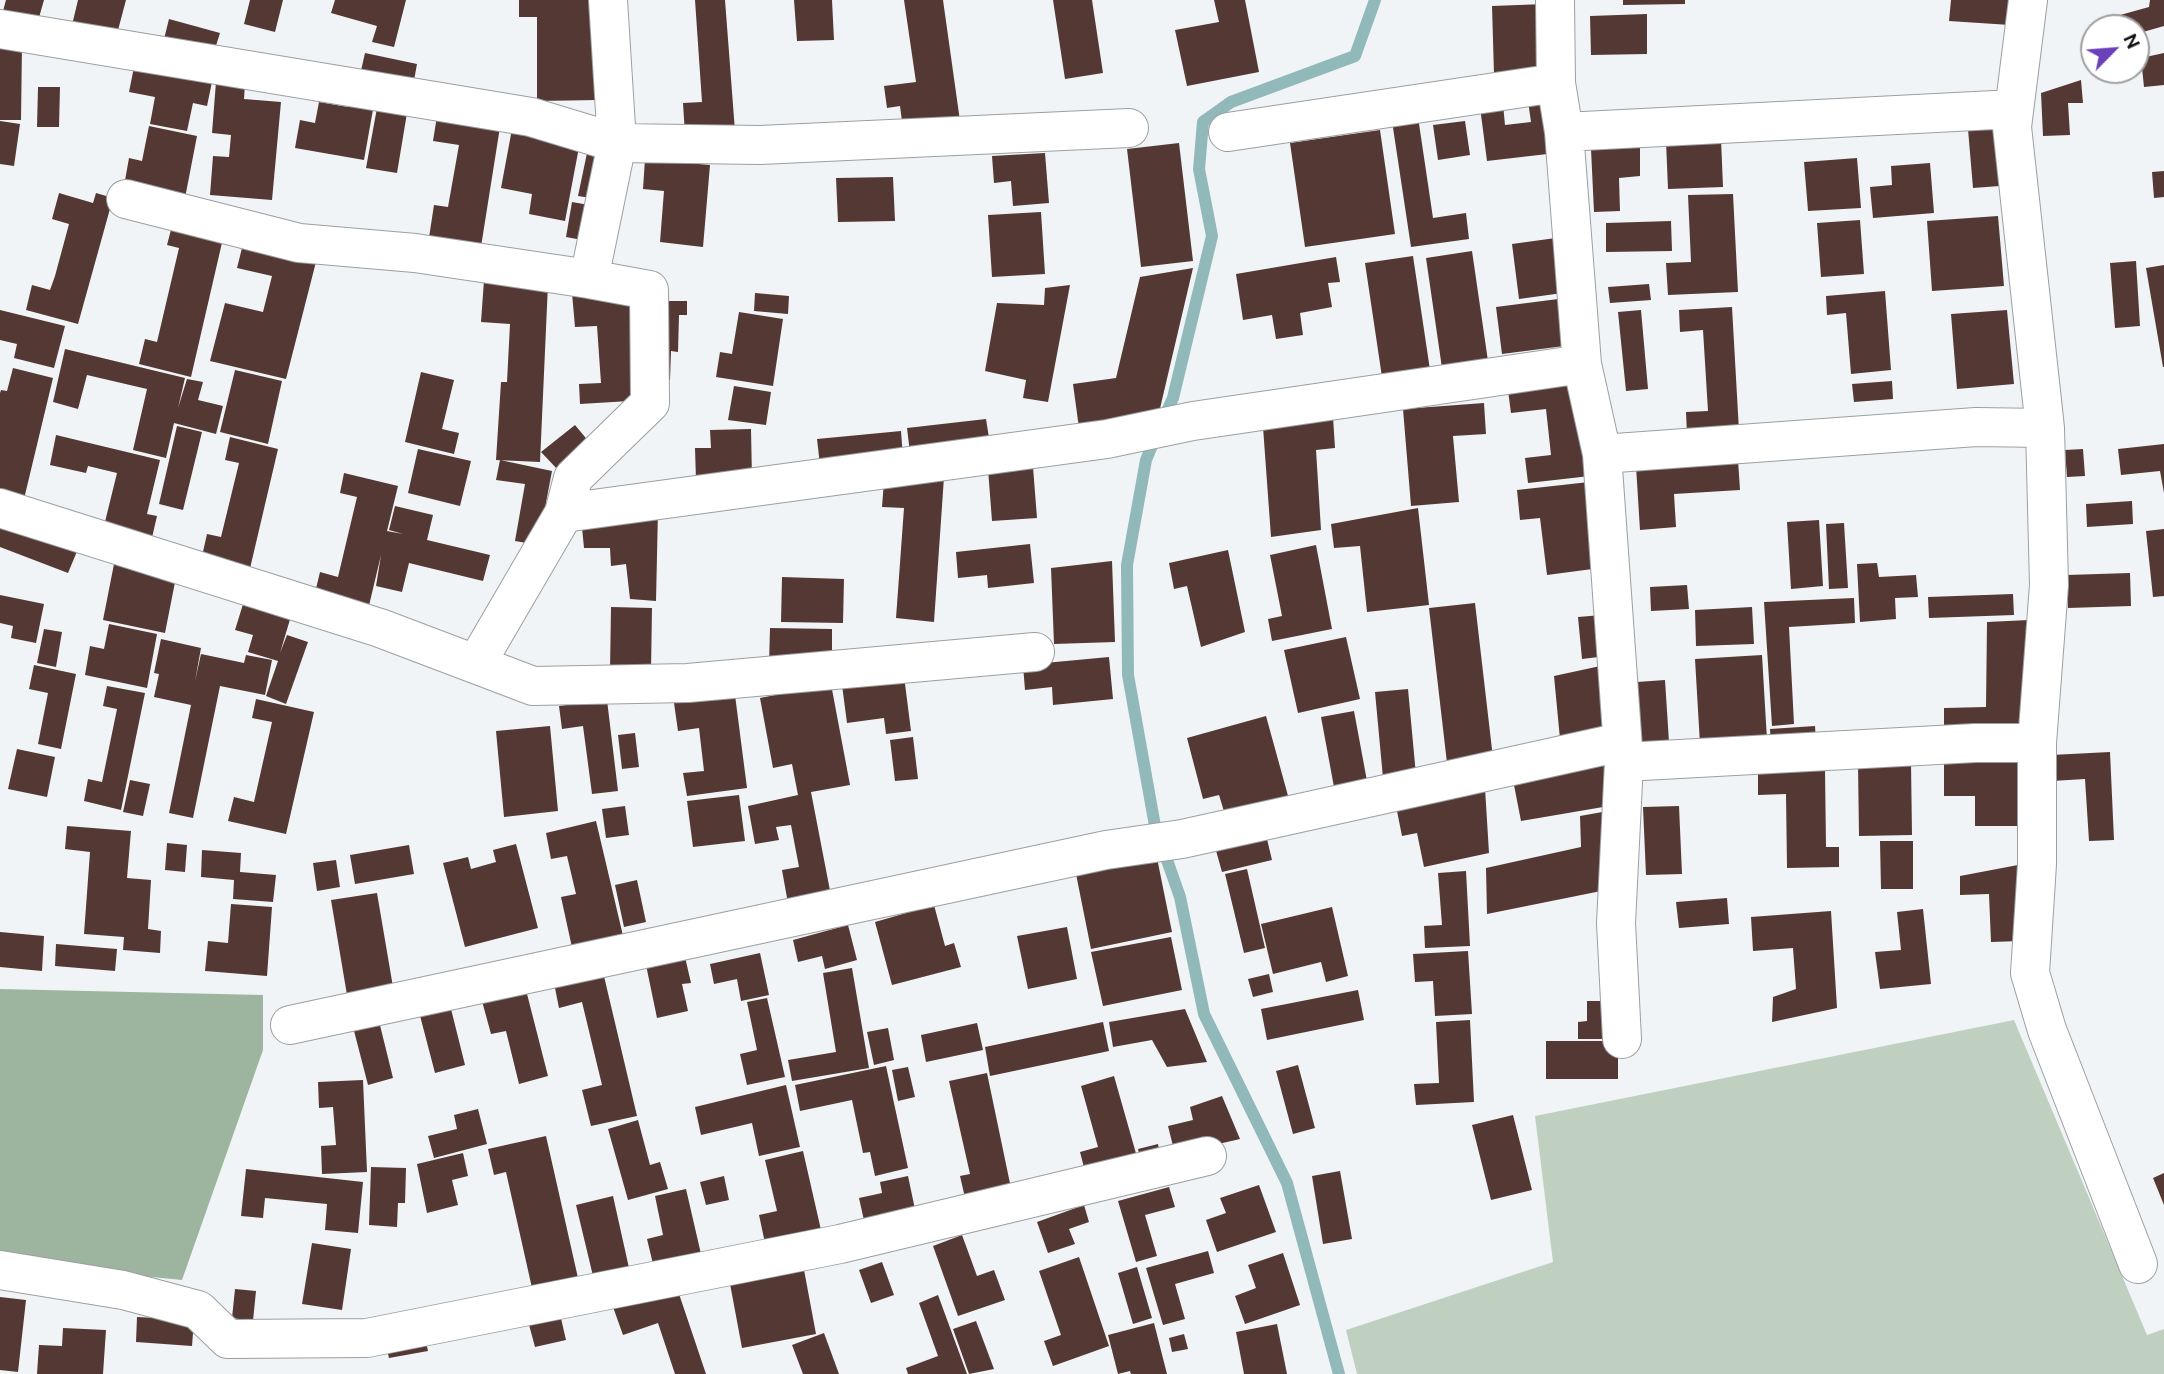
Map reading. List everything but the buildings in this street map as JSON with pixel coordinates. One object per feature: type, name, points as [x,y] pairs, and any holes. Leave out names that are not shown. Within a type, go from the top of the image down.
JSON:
[{"type":"street","points":[[589,279],[617,143],[608,0]]},
{"type":"street","points":[[1555,0],[1556,83],[1564,132],[1582,364],[1602,454],[1623,752],[1616,923],[1622,1039]]},
{"type":"street","points":[[2028,0],[2012,128],[2045,428],[2049,585],[2037,743],[2037,864],[2030,973],[2047,1030],[2138,1264]]},
{"type":"street","points":[[0,29],[531,117],[617,143],[760,145],[1129,128]]},
{"type":"street","points":[[1228,132],[1556,83]]},
{"type":"street","points":[[1564,132],[2014,108]]},
{"type":"street","points":[[126,199],[299,243],[415,253],[649,290],[650,403],[573,478],[564,513],[476,664]]},
{"type":"street","points":[[564,513],[1107,439],[1193,421],[1582,364]]},
{"type":"street","points":[[1602,454],[1976,427],[2045,428]]},
{"type":"street","points":[[0,508],[380,628],[533,686],[676,683],[1035,652]]},
{"type":"street","points":[[290,1025],[1106,850],[1182,839],[1623,752],[2037,743]]},
{"type":"street","points":[[0,1270],[123,1290],[198,1310],[228,1339],[367,1338],[840,1244],[1208,1156]]},
{"type":"green space","points":[[0,989],[263,995],[263,1050],[182,1280],[0,1262]]},
{"type":"green space","points":[[2014,1020],[2147,1335],[2164,1329],[2164,1374],[1357,1374],[1346,1330],[1553,1262],[1535,1116]]},
{"type":"waterway","points":[[1163,420],[1173,398],[1212,236],[1199,169],[1203,122],[1231,102],[1355,56],[1375,0]]},
{"type":"waterway","points":[[1156,436],[1146,460],[1127,565],[1128,675],[1155,826],[1180,897],[1204,1014],[1287,1183],[1339,1374]]}]
